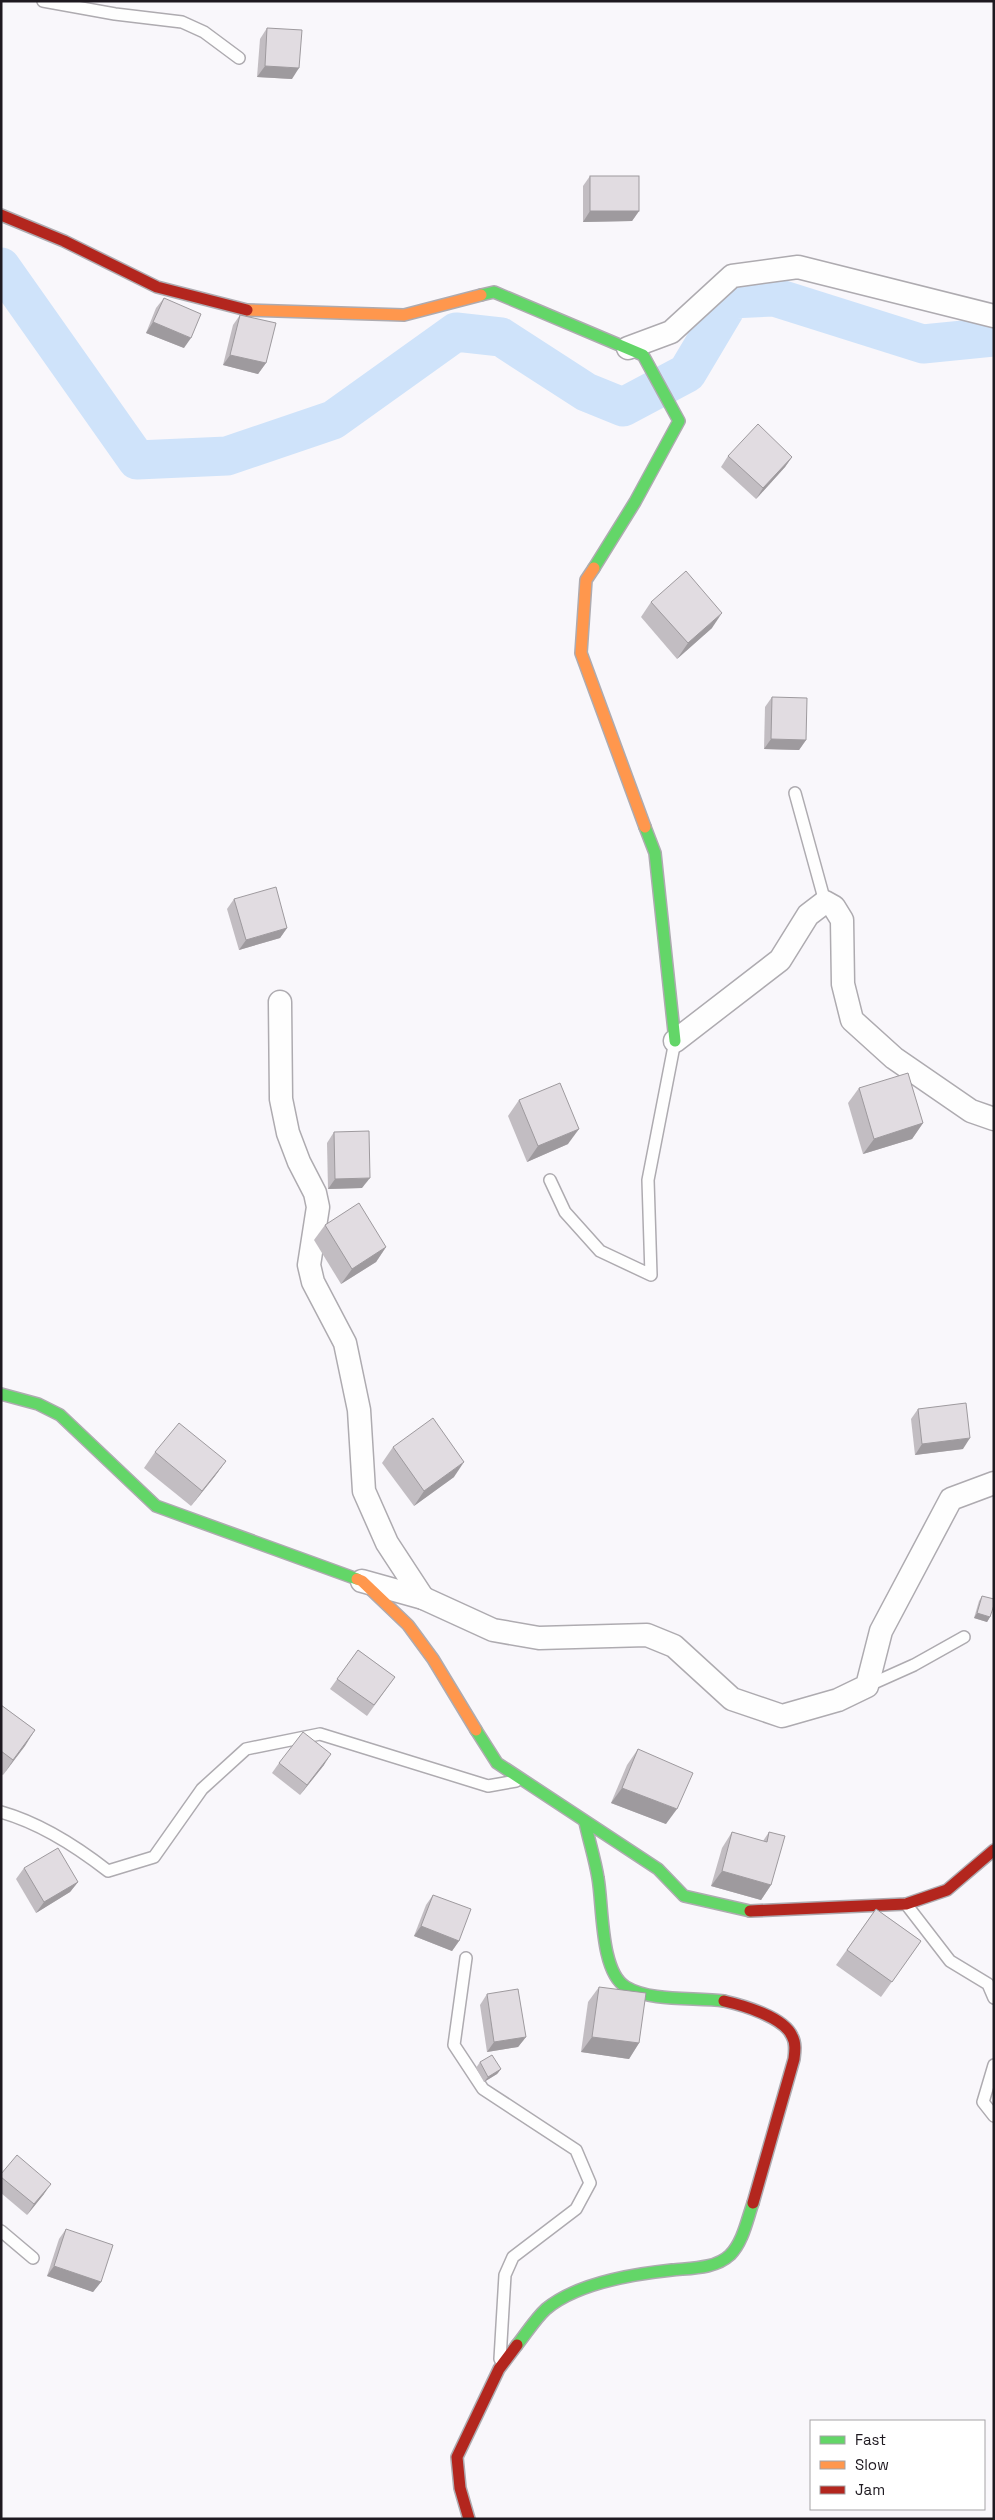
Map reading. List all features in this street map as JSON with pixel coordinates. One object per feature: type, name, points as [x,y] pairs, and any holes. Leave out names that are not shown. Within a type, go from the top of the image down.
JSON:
[{"type":"street","points":[[1,215],[64,241],[156,287],[247,310],[404,315],[494,292],[635,352],[679,421],[635,502],[586,580],[581,653],[655,853],[675,1041]]},
{"type":"street","points":[[635,352],[671,332],[732,276],[798,267],[994,316]]},
{"type":"street","points":[[675,1041],[780,960],[808,915],[825,902],[834,907],[842,920],[843,984],[852,1020],[901,1064],[970,1111],[994,1119]]},
{"type":"street","points":[[280,1002],[280,1099],[293,1148],[315,1193],[318,1207],[309,1265],[313,1282],[345,1343],[359,1410],[364,1491],[387,1542],[423,1598]]},
{"type":"street","points":[[1,1394],[38,1404],[60,1415],[156,1506],[362,1581],[423,1598],[493,1630],[539,1638],[647,1635],[674,1646],[732,1699],[782,1716],[838,1700],[867,1686],[881,1631],[951,1499],[994,1483]]},
{"type":"street","points":[[362,1581],[408,1625],[433,1659],[497,1763],[658,1869],[684,1896],[748,1911],[906,1904],[947,1890],[994,1850]]},
{"type":"street","points":[[469,2519],[460,2488],[457,2457],[499,2369],[545,2310],[570,2294],[597,2284],[668,2270],[715,2265],[730,2255],[741,2239],[757,2190],[794,2059],[796,2042],[788,2028],[759,2012],[719,2000],[647,1994],[632,1990],[619,1981],[610,1964],[598,1878],[585,1822]]},
{"type":"lane","points":[[43,1],[115,14],[182,22],[204,32],[239,58]]},
{"type":"lane","points":[[795,793],[825,902]]},
{"type":"lane","points":[[550,1180],[565,1212],[600,1251],[651,1275],[648,1180],[675,1041]]},
{"type":"lane","points":[[867,1686],[914,1665],[964,1637]]},
{"type":"lane","points":[[1,1812],[26,1819],[84,1853],[108,1871],[154,1857],[202,1789],[246,1749],[320,1734],[488,1786],[522,1780]]},
{"type":"lane","points":[[906,1904],[950,1961],[988,1984],[994,1998]]},
{"type":"lane","points":[[466,1958],[454,2045],[483,2090],[576,2150],[590,2183],[576,2210],[513,2257],[505,2275],[499,2369]]},
{"type":"lane","points":[[994,2065],[983,2102],[994,2116]]},
{"type":"lane","points":[[1,2231],[33,2258]]},
{"type":"building","points":[[267,28],[302,30],[299,68],[265,66]]},
{"type":"building","points":[[590,176],[639,176],[639,211],[590,211]]},
{"type":"building","points":[[164,298],[201,314],[191,338],[153,322]]},
{"type":"building","points":[[240,315],[276,323],[266,363],[230,355]]},
{"type":"building","points":[[758,424],[792,457],[763,488],[728,456]]},
{"type":"building","points":[[686,571],[722,613],[688,643],[651,602]]},
{"type":"building","points":[[772,697],[807,698],[806,740],[771,739]]},
{"type":"building","points":[[276,887],[287,928],[246,940],[234,899]]},
{"type":"building","points":[[908,1073],[923,1123],[874,1139],[859,1088]]},
{"type":"building","points":[[560,1083],[579,1129],[538,1146],[519,1100]]},
{"type":"building","points":[[369,1131],[370,1178],[335,1179],[334,1132]]},
{"type":"building","points":[[359,1203],[386,1247],[352,1269],[325,1225]]},
{"type":"building","points":[[966,1403],[970,1438],[922,1444],[918,1409]]},
{"type":"building","points":[[433,1418],[464,1462],[424,1491],[393,1447]]},
{"type":"building","points":[[179,1423],[226,1461],[202,1491],[155,1452]]},
{"type":"building","points":[[982,1596],[994,1599],[990,1617],[977,1613]]},
{"type":"building","points":[[358,1650],[395,1677],[374,1705],[337,1679]]},
{"type":"building","points":[[1,1705],[35,1730],[13,1760],[1,1751]]},
{"type":"building","points":[[303,1732],[331,1754],[307,1785],[279,1763]]},
{"type":"building","points":[[638,1749],[693,1773],[677,1809],[622,1788]]},
{"type":"building","points":[[732,1832],[767,1842],[769,1832],[785,1836],[771,1885],[722,1871]]},
{"type":"building","points":[[58,1848],[78,1882],[44,1902],[24,1868]]},
{"type":"building","points":[[433,1895],[471,1909],[459,1941],[421,1926]]},
{"type":"building","points":[[876,1909],[921,1941],[892,1982],[847,1950]]},
{"type":"building","points":[[599,1987],[646,1993],[639,2043],[592,2037]]},
{"type":"building","points":[[518,1989],[526,2037],[494,2042],[487,1994]]},
{"type":"building","points":[[492,2055],[501,2069],[488,2077],[480,2062]]},
{"type":"building","points":[[17,2155],[51,2184],[34,2204],[1,2177],[1,2174]]},
{"type":"building","points":[[66,2229],[113,2245],[101,2282],[54,2266]]},
{"type":"waterway","points":[[1,267],[137,460],[227,456],[333,420],[456,332],[501,337],[586,392],[623,407],[687,373],[731,299],[774,297],[923,344],[994,337]]},
{"type":"traffic: fast","points":[[481,295],[494,292],[643,355],[679,421],[635,502],[594,568]]},
{"type":"traffic: fast","points":[[645,827],[655,853],[675,1041]]},
{"type":"traffic: fast","points":[[1,1394],[38,1404],[60,1415],[156,1506],[357,1579]]},
{"type":"traffic: fast","points":[[476,1730],[497,1763],[658,1869],[684,1896],[750,1911]]},
{"type":"traffic: fast","points":[[585,1822],[598,1878],[607,1953],[611,1967],[618,1979],[626,1987],[648,1995],[724,2001]]},
{"type":"traffic: fast","points":[[517,2345],[546,2309],[558,2300],[573,2293],[623,2278],[702,2267],[724,2260],[738,2244],[753,2203]]},
{"type":"traffic: slow","points":[[247,310],[404,315],[481,295]]},
{"type":"traffic: slow","points":[[594,568],[586,580],[581,653],[645,827]]},
{"type":"traffic: slow","points":[[357,1579],[362,1581],[408,1625],[433,1659],[476,1730]]},
{"type":"traffic: jam","points":[[1,215],[64,241],[157,287],[247,310]]},
{"type":"traffic: jam","points":[[750,1911],[906,1904],[947,1890],[994,1850]]},
{"type":"traffic: jam","points":[[724,2001],[762,2013],[781,2023],[788,2029],[795,2044],[794,2059],[753,2203]]},
{"type":"traffic: jam","points":[[469,2519],[460,2488],[457,2457],[499,2369],[517,2345]]}]
